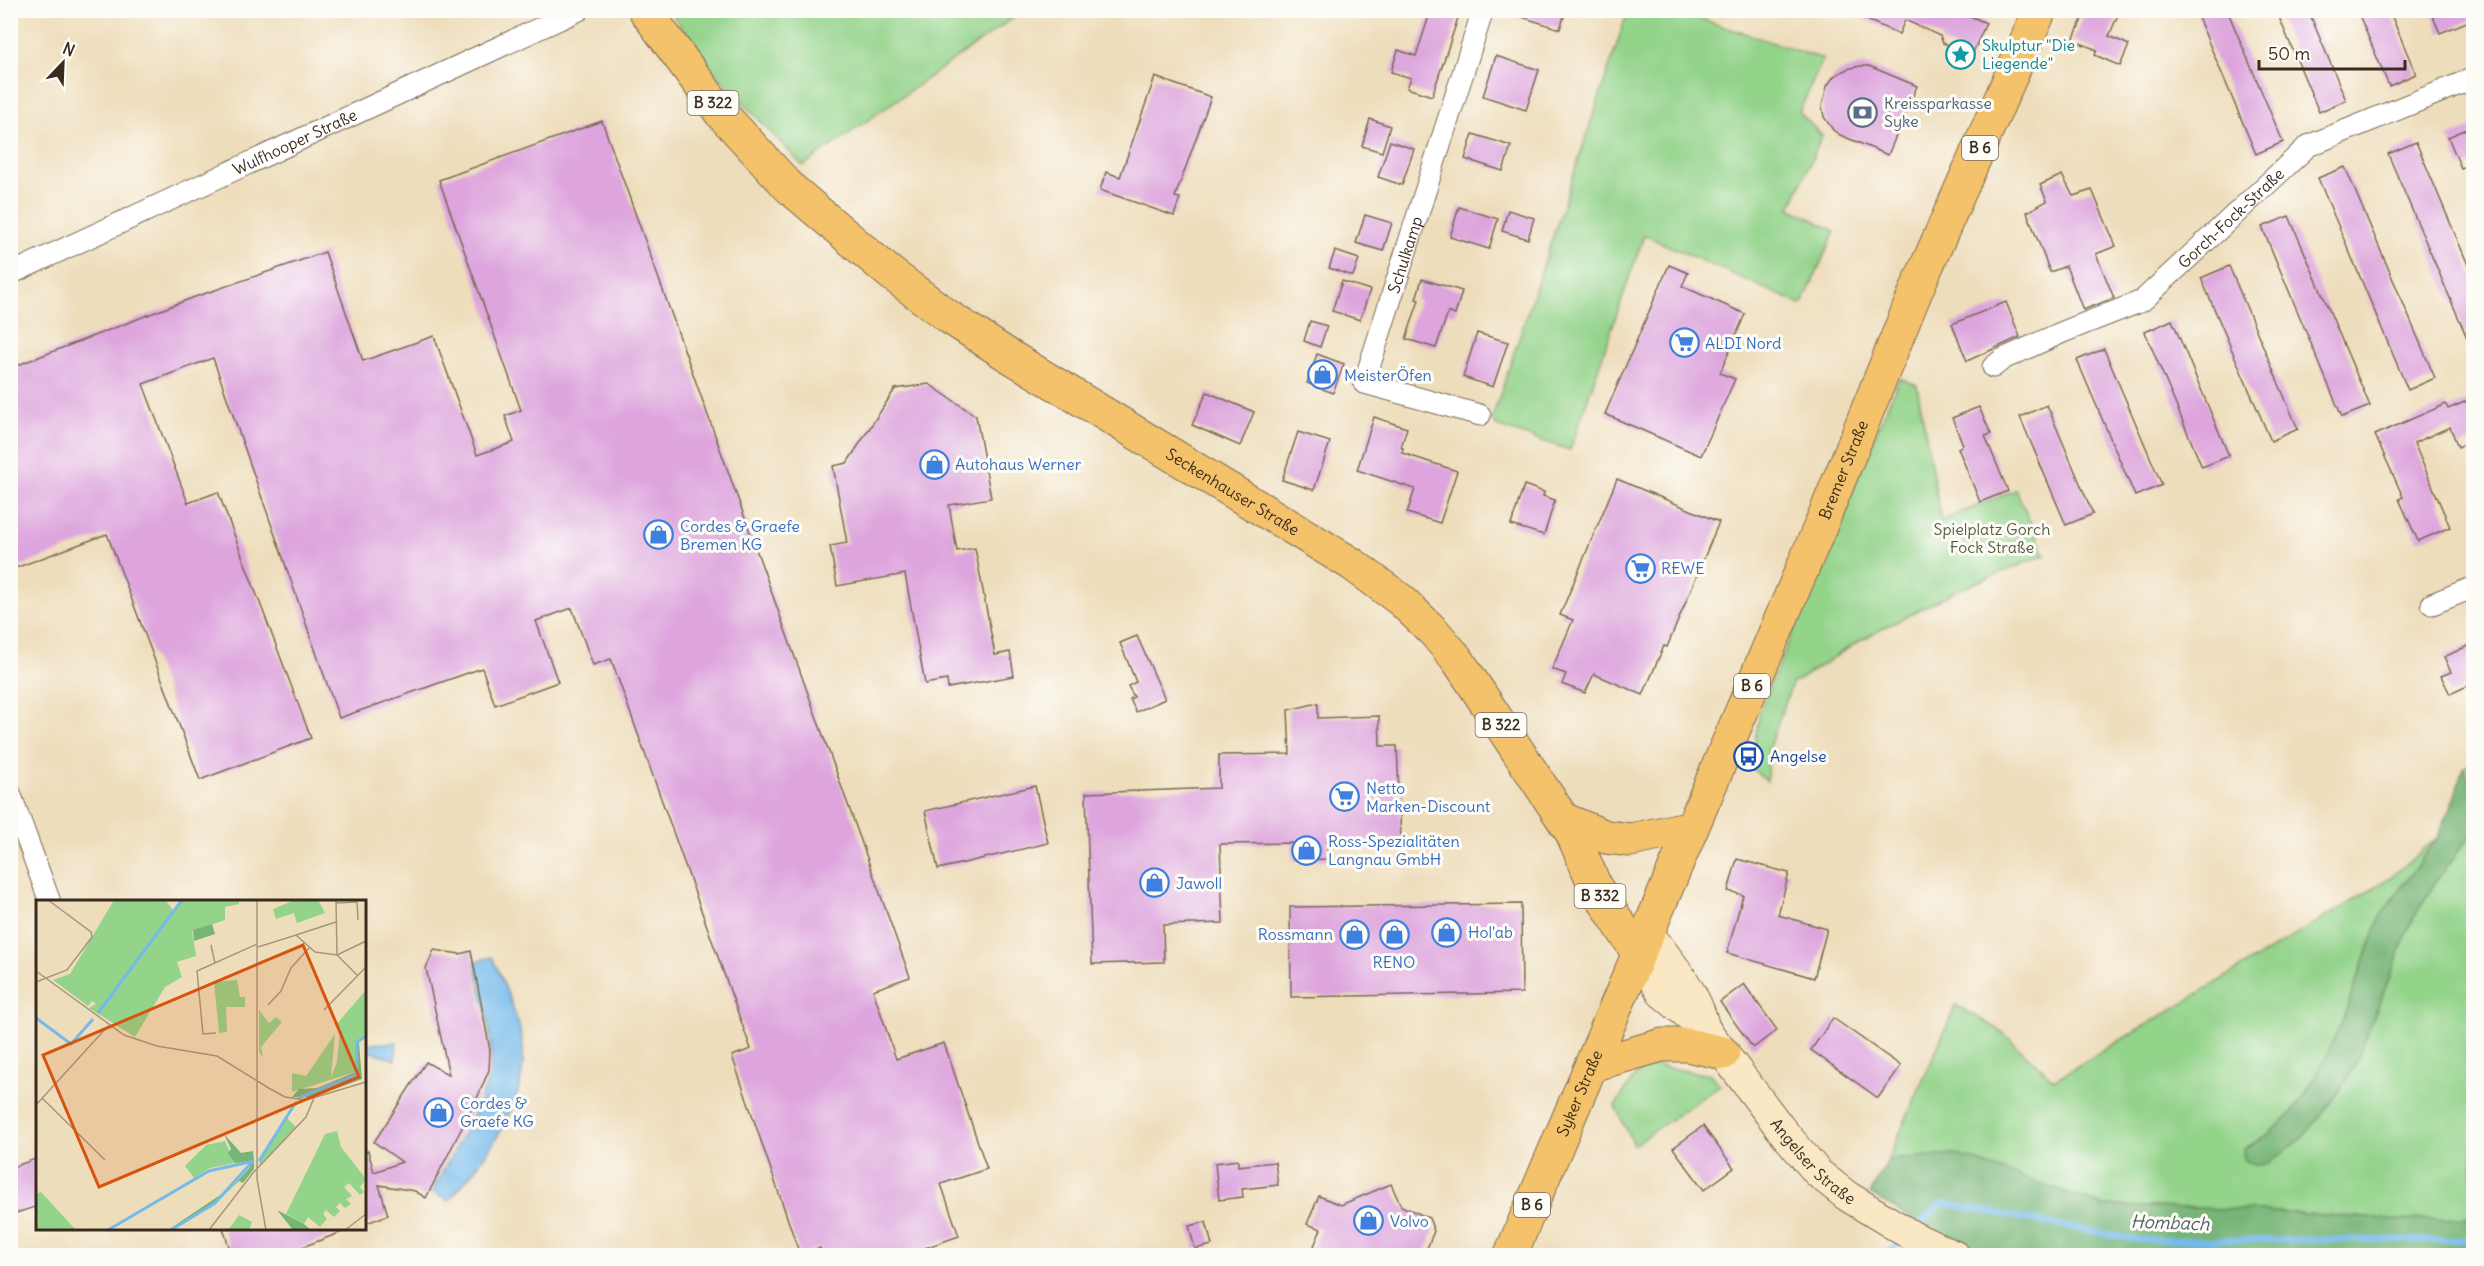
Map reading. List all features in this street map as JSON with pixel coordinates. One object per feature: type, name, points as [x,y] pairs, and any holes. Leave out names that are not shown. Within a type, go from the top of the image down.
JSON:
[{"type":"main road","name":"Seckenhauser Straße","points":[[645,10],[721,113],[790,188],[889,272],[949,317],[1092,407],[1352,564],[1402,602],[1434,632],[1457,658],[1568,826]]},
{"type":"main road","name":"Bremer Straße","points":[[1642,942],[1820,527],[1918,286],[2040,10]]},
{"type":"main road","points":[[1568,826],[1631,840],[1692,828]]},
{"type":"main road","name":"B 322","points":[[1568,826],[1589,847],[1619,887],[1642,942]]},
{"type":"main road","name":"Angelser Straße","points":[[1642,942],[1683,982],[1714,1042],[1818,1173],[1847,1196],[1904,1231],[1954,1256]]},
{"type":"main road","name":"Syker Straße","points":[[1510,1256],[1642,942]]},
{"type":"main road","points":[[1592,1065],[1662,1045],[1714,1042]]},
{"type":"street","name":"Wulfhooper Straße","points":[[10,274],[579,10]]},
{"type":"street","name":"Schulkamp","points":[[1480,415],[1364,383],[1483,10]]},
{"type":"street","name":"Gorch-Fock-Straße","points":[[1994,367],[2003,359],[2063,332],[2142,301],[2308,146],[2474,78]]},
{"type":"street","points":[[2432,604],[2474,587]]},
{"type":"street","points":[[10,793],[49,900]]},
{"type":"green space","points":[[670,11],[1023,11],[803,166],[716,74]]},
{"type":"green space","points":[[1628,11],[1676,11],[1823,59],[1799,112],[1822,136],[1790,208],[1835,231],[1802,305],[1644,235],[1570,450],[1496,426],[1492,419]]},
{"type":"green space","name":"Spielplatz Gorch Fock Straße","points":[[1899,378],[1917,385],[1941,521],[2016,490],[2045,555],[1955,591],[1861,640],[1792,684],[1768,750],[1767,781],[1748,765],[1754,746],[1760,710]]},
{"type":"green space","points":[[2473,763],[2473,788],[2463,768]]},
{"type":"green space","points":[[2463,768],[2473,788],[2473,832],[2436,881],[2412,920],[2353,1070],[2333,1100],[2301,1139],[2268,1164],[2254,1165],[2243,1159],[2244,1149],[2266,1136],[2287,1118],[2305,1095],[2343,1019],[2380,917],[2438,837],[2455,796]]},
{"type":"green space","points":[[2473,832],[2473,1218],[2402,1220],[2228,1209],[2104,1206],[1955,1154],[1888,1160],[1956,1005],[2001,1031],[2054,1080],[2389,879],[2438,837],[2380,917],[2343,1019],[2305,1095],[2287,1118],[2266,1136],[2244,1149],[2243,1159],[2254,1165],[2333,1100],[2353,1070],[2412,920],[2436,881]]},
{"type":"green space","points":[[1653,1065],[1710,1075],[1720,1085],[1634,1145],[1615,1106],[1636,1074]]},
{"type":"green space","points":[[1955,1154],[2104,1206],[2228,1209],[2402,1220],[2473,1218],[2473,1255],[1992,1255],[1931,1230],[1870,1194],[1888,1160]]},
{"type":"water","points":[[492,957],[519,1026],[523,1048],[522,1070],[518,1091],[501,1131],[476,1168],[449,1201],[432,1192],[466,1129],[488,1078],[491,1066],[491,1040],[475,961]]},
{"type":"water","points":[[397,1042],[395,1060],[369,1051],[370,1044]]},
{"type":"building","points":[[1431,10],[1446,10],[1459,15],[1432,96],[1407,88],[1411,78],[1391,72],[1398,50],[1416,56]]},
{"type":"building","points":[[1513,10],[1566,10],[1560,29],[1512,14]]},
{"type":"building","points":[[1844,10],[1957,10],[1986,23],[1972,55],[1943,43],[1940,36],[1905,20],[1899,34]]},
{"type":"building","points":[[2086,10],[2120,10],[2109,36],[2129,45],[2120,66],[2095,55],[2097,50],[2073,40]]},
{"type":"building","points":[[2195,10],[2227,10],[2283,142],[2256,154]]},
{"type":"building","points":[[2276,10],[2308,10],[2346,100],[2319,112]]},
{"type":"building","points":[[2357,10],[2389,10],[2416,74],[2389,86]]},
{"type":"building","points":[[2430,10],[2474,10],[2474,19],[2440,33]]},
{"type":"building","points":[[1496,56],[1539,70],[1526,110],[1483,96]]},
{"type":"building","name":"Kreissparkasse Syke","points":[[1869,66],[1917,86],[1888,155],[1840,135],[1833,130],[1824,117],[1822,106],[1827,86],[1834,76],[1847,69]]},
{"type":"building","points":[[1155,77],[1211,97],[1175,197],[1180,198],[1174,216],[1100,190],[1106,172],[1120,177]]},
{"type":"building","points":[[1370,119],[1390,126],[1382,152],[1362,146]]},
{"type":"building","points":[[602,121],[910,977],[873,990],[896,1059],[944,1043],[987,1169],[941,1184],[959,1236],[902,1256],[823,1256],[820,1248],[800,1255],[732,1056],[751,1049],[611,659],[593,665],[572,608],[536,621],[558,682],[495,705],[482,668],[339,718],[213,358],[143,384],[188,503],[218,492],[311,738],[200,780],[107,534],[10,570],[10,368],[192,298],[325,252],[363,361],[434,336],[477,455],[514,442],[505,416],[521,410],[439,180]]},
{"type":"building","points":[[2474,126],[2474,163],[2461,168],[2448,137]]},
{"type":"building","points":[[1473,134],[1511,146],[1503,171],[1465,159]]},
{"type":"building","points":[[1390,141],[1414,149],[1402,185],[1378,177]]},
{"type":"building","points":[[2416,142],[2474,279],[2474,354],[2388,154]]},
{"type":"building","points":[[2345,167],[2435,378],[2408,390],[2318,178]]},
{"type":"building","points":[[2062,175],[2073,196],[2092,190],[2116,246],[2096,254],[2114,298],[2083,310],[2066,266],[2050,272],[2027,212],[2047,201],[2040,185]]},
{"type":"building","points":[[1459,207],[1498,219],[1489,249],[1450,237]]},
{"type":"building","points":[[1508,210],[1534,218],[1528,239],[1502,231]]},
{"type":"building","points":[[1365,215],[1392,223],[1383,251],[1356,243]]},
{"type":"building","points":[[2289,216],[2370,406],[2342,417],[2262,227]]},
{"type":"building","points":[[1335,251],[1359,259],[1353,276],[1329,268]]},
{"type":"building","name":"ALDI Nord","points":[[1669,265],[1688,273],[1682,286],[1745,314],[1720,373],[1735,379],[1701,456],[1605,414]]},
{"type":"building","points":[[2229,266],[2298,429],[2271,441],[2201,278]]},
{"type":"building","points":[[1422,279],[1462,291],[1455,315],[1448,312],[1436,348],[1406,339],[1419,300],[1416,299]]},
{"type":"building","points":[[1342,281],[1370,290],[1360,320],[1332,311]]},
{"type":"building","points":[[2006,302],[2020,337],[1967,361],[1952,324]]},
{"type":"building","points":[[2172,320],[2229,456],[2202,467],[2145,332]]},
{"type":"building","points":[[1310,321],[1327,326],[1320,347],[1304,341]]},
{"type":"building","points":[[1477,333],[1508,342],[1493,387],[1463,377]]},
{"type":"building","points":[[2104,349],[2162,485],[2135,496],[2077,360]]},
{"type":"building","points":[[1317,354],[1344,364],[1333,393],[1307,383]]},
{"type":"building","points":[[929,384],[976,416],[991,498],[949,505],[957,551],[975,548],[995,655],[1010,652],[1014,676],[948,688],[947,680],[925,684],[905,574],[837,586],[830,546],[847,543],[833,466],[847,463],[895,389]]},
{"type":"building","points":[[1207,392],[1254,412],[1240,446],[1192,425]]},
{"type":"building","points":[[2474,398],[2474,440],[2458,447],[2450,427],[2414,443],[2450,527],[2418,541],[2399,499],[2403,497],[2375,435],[2446,404],[2448,409]]},
{"type":"building","points":[[2047,405],[2093,514],[2066,525],[2020,417]]},
{"type":"building","points":[[1979,407],[1991,434],[1985,436],[2008,491],[1980,502],[1958,448],[1963,445],[1952,418]]},
{"type":"building","points":[[1374,417],[1407,428],[1401,447],[1403,448],[1402,453],[1457,471],[1440,523],[1407,513],[1415,489],[1357,470]]},
{"type":"building","points":[[1298,432],[1330,442],[1314,490],[1282,480]]},
{"type":"building","name":"REWE","points":[[1617,479],[1719,522],[1667,647],[1664,646],[1643,695],[1594,674],[1585,693],[1562,684],[1566,674],[1552,669],[1573,620],[1560,615]]},
{"type":"building","points":[[1524,485],[1544,492],[1543,496],[1555,500],[1544,535],[1511,525]]},
{"type":"building","points":[[1137,636],[1165,699],[1136,712],[1130,699],[1134,697],[1128,686],[1136,682],[1120,643]]},
{"type":"building","points":[[2474,643],[2474,683],[2450,694],[2441,676],[2451,672],[2444,657]]},
{"type":"building","points":[[1318,703],[1318,718],[1379,716],[1380,746],[1397,746],[1401,840],[1327,842],[1328,859],[1293,860],[1292,843],[1220,844],[1223,923],[1163,925],[1164,962],[1092,964],[1086,793],[1219,788],[1219,755],[1290,754],[1288,710]]},
{"type":"building","points":[[1035,786],[1048,843],[938,869],[925,811]]},
{"type":"building","points":[[1737,859],[1789,873],[1778,915],[1827,929],[1814,978],[1727,953],[1743,895],[1728,891]]},
{"type":"building","points":[[1521,904],[1522,993],[1291,997],[1290,907]]},
{"type":"building","points":[[434,950],[460,954],[471,951],[490,1050],[489,1070],[426,1198],[415,1191],[379,1185],[388,1215],[366,1223],[366,1152],[368,1151],[374,1172],[402,1162],[374,1142],[426,1062],[449,1075],[426,968]]},
{"type":"building","points":[[1744,984],[1777,1030],[1753,1048],[1720,1002]]},
{"type":"building","points":[[1833,1018],[1901,1066],[1878,1098],[1811,1050]]},
{"type":"building","points":[[1703,1126],[1734,1168],[1704,1190],[1673,1148]]},
{"type":"building","points":[[36,1159],[36,1207],[10,1215],[10,1168]]},
{"type":"building","points":[[1238,1160],[1238,1166],[1275,1162],[1278,1185],[1242,1189],[1243,1197],[1219,1200],[1215,1163]]},
{"type":"building","name":"Volvo","points":[[1391,1184],[1401,1206],[1429,1218],[1434,1231],[1424,1256],[1310,1256],[1321,1229],[1307,1224],[1319,1196],[1341,1205]]},
{"type":"building","points":[[1206,1222],[1212,1245],[1195,1249],[1189,1226]]},
{"type":"building","points":[[224,1230],[347,1230],[279,1256],[232,1256]]},
{"type":"waterway","name":"Hombach","points":[[1915,1228],[1942,1203],[2138,1240],[2465,1240],[2474,1233]]},
{"type":"waterway","name":"Hombach","points":[[1886,1256],[1903,1239]]},
{"type":"place","name":"Skulptur \"Die Liegende\"","points":[[1961,54]]},
{"type":"place","name":"Kreissparkasse Syke","points":[[1863,112]]},
{"type":"place","name":"ALDI Nord","points":[[1684,343]]},
{"type":"place","name":"MeisterÖfen","points":[[1323,375]]},
{"type":"place","name":"Autohaus Werner","points":[[934,464]]},
{"type":"place","name":"Cordes & Graefe Bremen KG","points":[[659,535]]},
{"type":"place","name":"REWE","points":[[1640,568]]},
{"type":"place","name":"Angelse","points":[[1749,756]]},
{"type":"place","name":"Netto Marken-Discount","points":[[1345,797]]},
{"type":"place","name":"Ross-Spezialitäten Langnau GmbH","points":[[1307,850]]},
{"type":"place","name":"Jawoll","points":[[1155,883]]},
{"type":"place","name":"Hol'ab","points":[[1447,932]]},
{"type":"place","name":"Rossmann","points":[[1354,934]]},
{"type":"place","name":"RENO","points":[[1394,934]]},
{"type":"place","name":"Cordes & Graefe KG","points":[[439,1112]]},
{"type":"place","name":"Volvo","points":[[1369,1221]]}]
